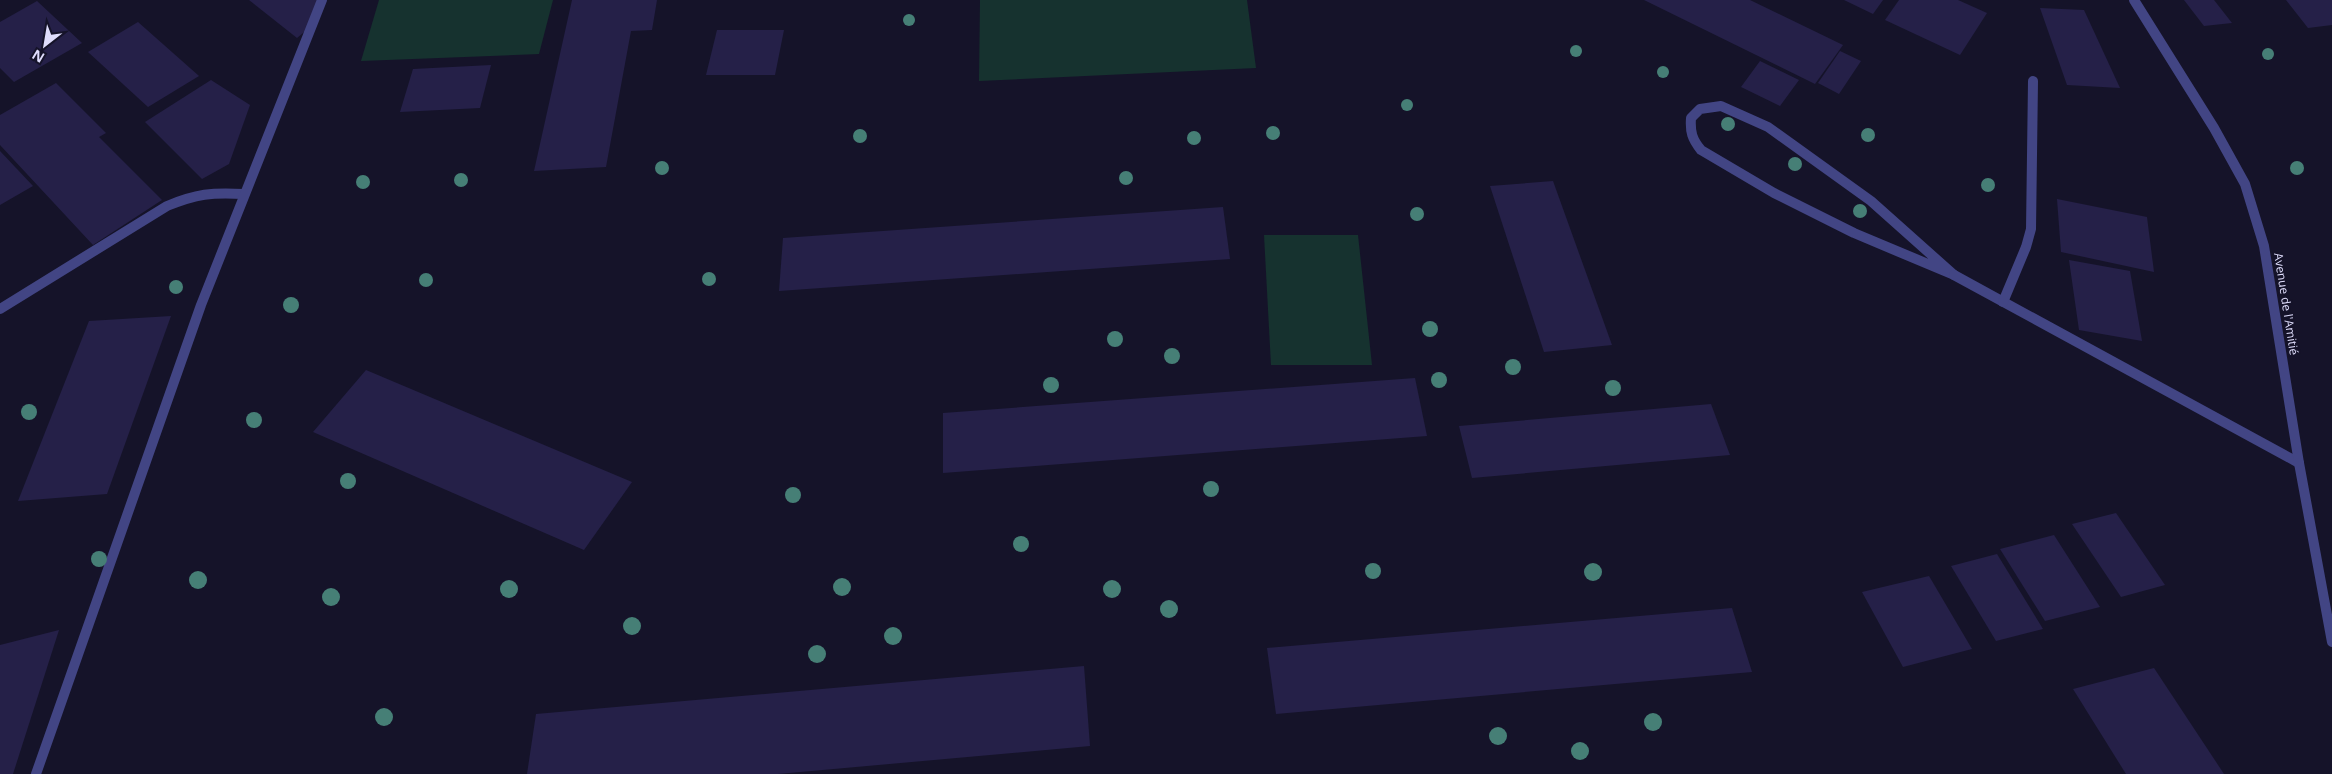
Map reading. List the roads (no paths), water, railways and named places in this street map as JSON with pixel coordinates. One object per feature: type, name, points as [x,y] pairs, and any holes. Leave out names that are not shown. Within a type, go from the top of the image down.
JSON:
[{"type":"street","points":[[36,774],[200,305],[322,0]]},
{"type":"street","points":[[2127,0],[2136,2]]},
{"type":"street","name":"Avenue de l'Amitié","points":[[2136,2],[2214,128],[2244,184],[2264,246],[2299,462],[2332,642]]},
{"type":"street","points":[[2003,302],[2026,248],[2031,229],[2033,81]]},
{"type":"street","points":[[1954,275],[1871,202],[1768,127],[1721,106],[1700,109],[1691,118],[1690,132],[1694,142],[1709,155],[1774,194],[1854,233],[1954,275],[2299,462]]},
{"type":"street","points":[[0,309],[167,206],[195,195],[214,192],[244,194]]}]
